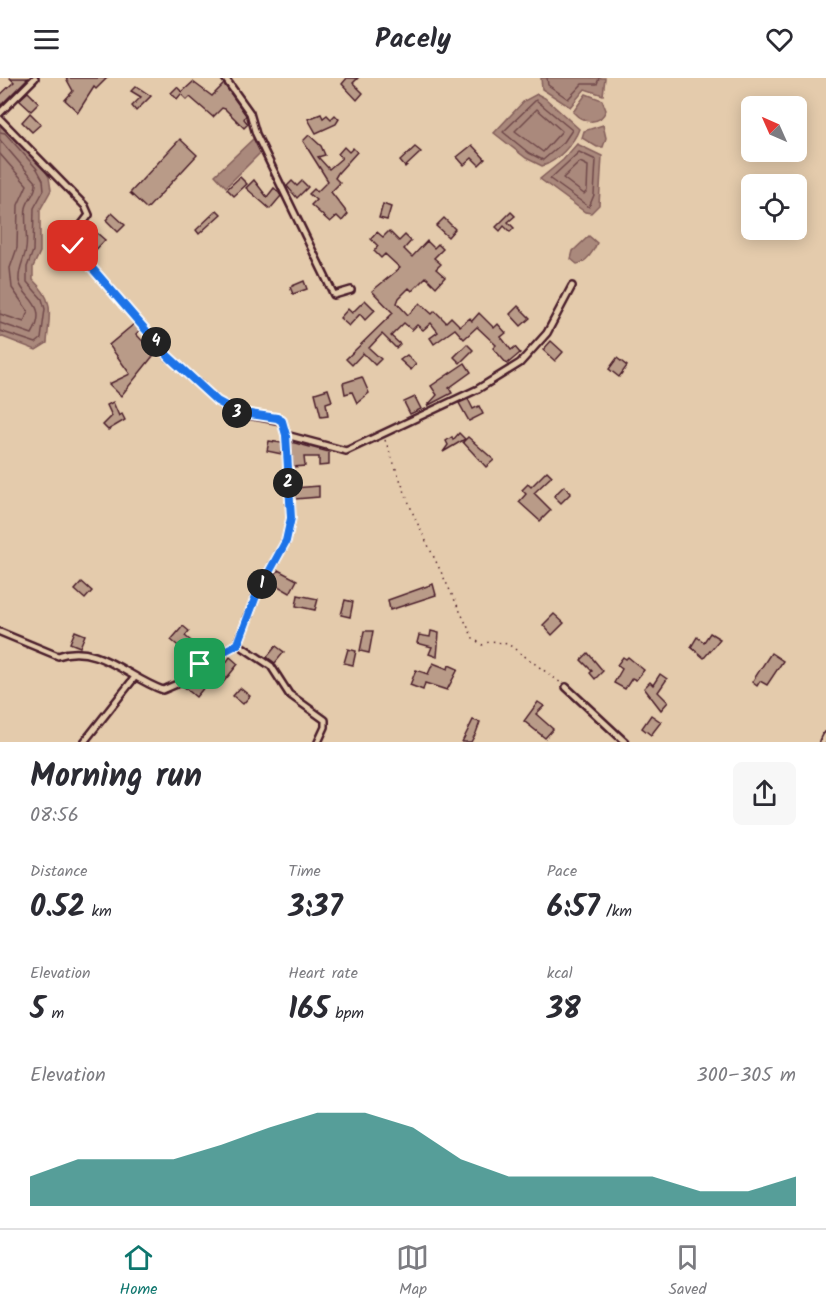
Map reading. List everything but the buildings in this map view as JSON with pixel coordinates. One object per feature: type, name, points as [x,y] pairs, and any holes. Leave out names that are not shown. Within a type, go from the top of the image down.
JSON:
[{"type":"street","points":[[0,113],[34,78]]},
{"type":"street","points":[[225,78],[250,113],[256,134],[334,295],[351,290]]},
{"type":"street","points":[[0,119],[85,206],[89,215],[72,237],[73,246],[169,357],[227,408],[282,421],[286,435],[291,518],[286,541],[256,596],[238,644],[200,664],[177,684],[163,690],[88,652],[73,651],[58,656],[0,632]]},
{"type":"street","points":[[286,435],[322,443],[340,451],[363,445],[478,389],[520,363],[547,333],[572,286]]},
{"type":"street","points":[[238,644],[271,666],[289,694],[325,720],[325,726],[318,742]]},
{"type":"street","points":[[84,742],[110,712],[135,676]]},
{"type":"street","points":[[566,687],[625,742]]},
{"type":"street","points":[[823,742],[826,736]]},
{"type":"path","points":[[382,434],[414,516],[473,638],[482,645],[491,641],[508,644],[566,687]]},
{"type":"water","points":[[541,78],[605,78],[603,95],[585,89],[570,107],[542,89]]},
{"type":"water","points":[[537,94],[545,98],[579,129],[564,151],[542,166],[526,158],[494,133],[524,101]]},
{"type":"water","points":[[586,94],[602,100],[606,110],[596,121],[582,119],[573,112]]},
{"type":"water","points":[[3,125],[42,165],[49,177],[51,190],[40,210],[40,252],[33,267],[33,280],[45,295],[50,316],[47,343],[36,350],[0,336],[0,127]]},
{"type":"water","points":[[603,125],[606,138],[603,147],[597,147],[582,138],[584,131]]},
{"type":"water","points":[[253,139],[256,139],[261,152],[226,187],[215,175]]},
{"type":"water","points":[[577,144],[602,156],[599,205],[591,213],[585,212],[540,179],[563,160]]},
{"type":"water","points":[[589,236],[597,243],[596,246],[586,259],[577,264],[571,259],[573,251]]},
{"type":"route","points":[[73,246],[169,357],[217,401],[237,412],[277,418],[282,421],[282,428],[286,435],[291,518],[286,541],[256,596],[238,644],[200,664]]}]
